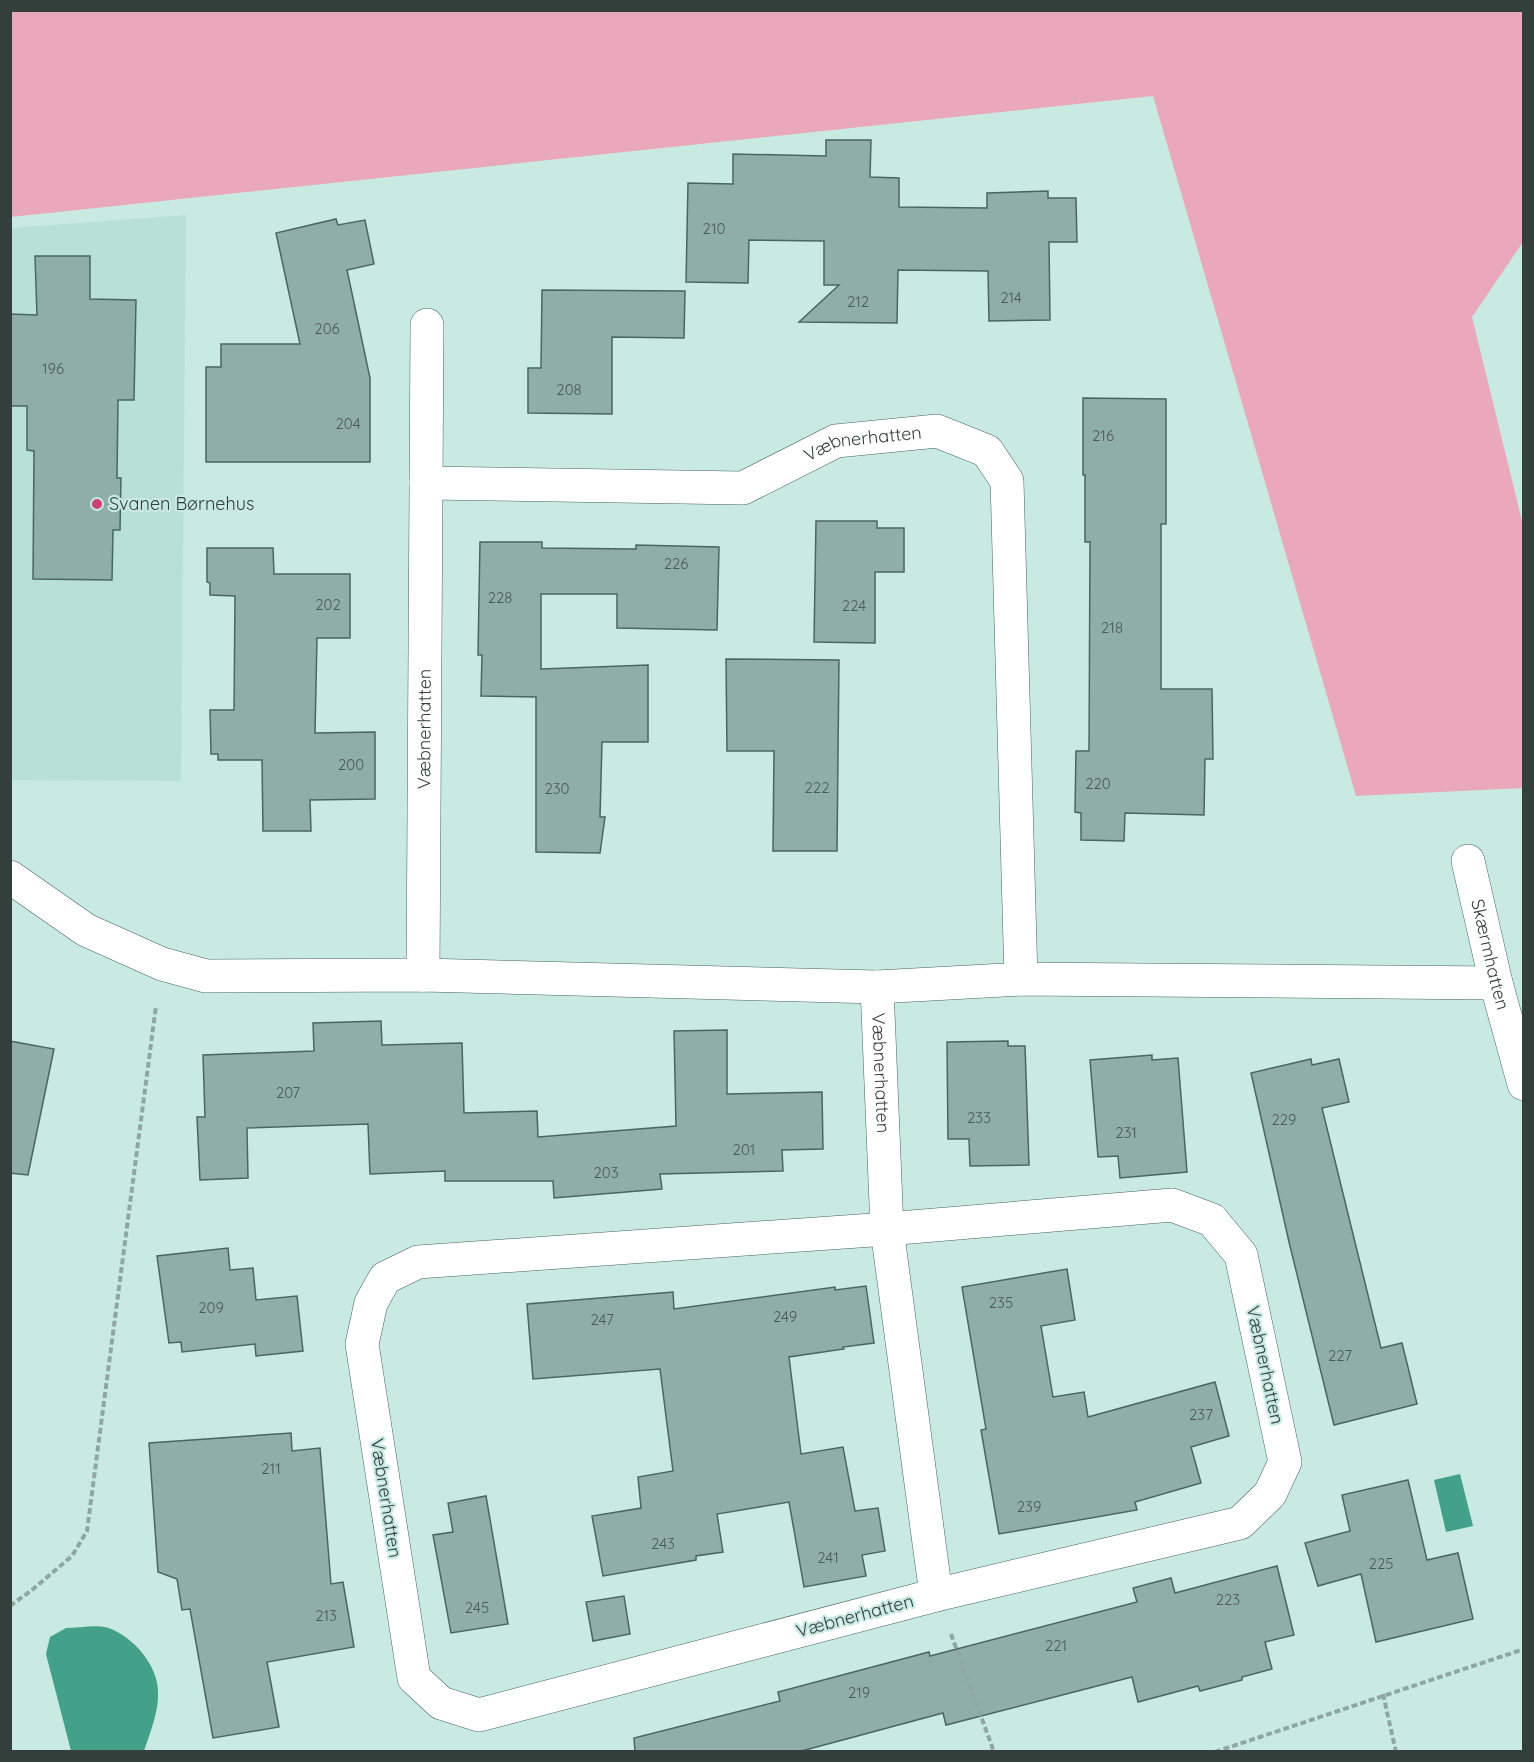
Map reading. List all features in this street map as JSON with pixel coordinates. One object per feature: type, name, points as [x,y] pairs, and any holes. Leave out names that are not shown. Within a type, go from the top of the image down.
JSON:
[{"type":"street","name":"Væbnerhatten","points":[[423,975],[427,325]]},
{"type":"street","name":"Væbnerhatten","points":[[426,483],[743,488],[836,441],[937,431],[987,451],[1006,481],[1021,979]]},
{"type":"street","name":"Skærmhatten","points":[[1468,861],[1496,983],[1524,1084]]},
{"type":"street","name":"Væbnerhatten","points":[[10,877],[86,930],[162,964],[206,976],[423,975],[877,987],[1021,979],[1496,983]]},
{"type":"street","name":"Væbnerhatten","points":[[877,987],[886,1229],[936,1594]]},
{"type":"street","name":"Væbnerhatten","points":[[1172,1205],[1212,1220],[1241,1255],[1285,1462],[1270,1494],[1240,1523],[936,1594],[478,1715],[441,1703],[414,1678],[362,1344],[371,1303],[386,1278],[418,1262],[886,1229],[1172,1205]]},
{"type":"path","points":[[10,1606],[72,1557],[87,1531],[162,964]]},
{"type":"path","points":[[936,1594],[994,1752]]},
{"type":"path","points":[[1215,1752],[1383,1694],[1524,1649]]},
{"type":"path","points":[[1383,1694],[1396,1752]]},
{"type":"shaded area","points":[[10,11],[1523,11],[1523,242],[1472,317],[1523,525],[1523,788],[1356,796],[1153,96],[11,217]]},
{"type":"shaded area","name":"Svanen Børnehus","points":[[186,215],[181,781],[11,780],[11,228]]},
{"type":"shaded area","points":[[1460,1474],[1473,1526],[1446,1532],[1434,1480]]},
{"type":"shaded area","points":[[94,1626],[109,1628],[127,1638],[149,1662],[157,1682],[158,1699],[154,1722],[144,1751],[71,1751],[46,1654],[50,1637],[66,1628]]},
{"type":"building","points":[[826,140],[871,140],[870,177],[899,178],[899,207],[987,208],[987,193],[1048,191],[1048,198],[1076,198],[1077,242],[1049,242],[1050,320],[989,321],[988,271],[898,270],[897,323],[799,322],[839,285],[824,285],[824,241],[749,240],[748,283],[686,282],[688,183],[733,184],[733,154],[826,156]]},
{"type":"building","points":[[336,219],[338,225],[365,220],[374,264],[347,270],[370,378],[370,462],[206,462],[206,367],[221,367],[221,344],[300,344],[276,233]]},
{"type":"building","points":[[35,256],[90,256],[90,299],[136,300],[134,400],[118,400],[117,478],[121,478],[120,530],[113,530],[112,580],[33,579],[34,451],[27,450],[27,406],[10,406],[10,314],[37,315]]},
{"type":"building","points":[[542,290],[685,291],[684,338],[612,337],[612,414],[528,413],[528,368],[541,368]]},
{"type":"building","points":[[1083,398],[1166,399],[1166,524],[1161,524],[1161,689],[1212,689],[1213,759],[1205,759],[1204,815],[1125,813],[1124,841],[1081,840],[1081,813],[1075,812],[1076,751],[1089,751],[1090,542],[1085,542]]},
{"type":"building","points":[[816,521],[877,521],[877,528],[904,528],[904,572],[875,572],[875,643],[814,642]]},
{"type":"building","points":[[480,542],[542,542],[542,548],[636,549],[636,545],[719,547],[717,630],[617,628],[617,594],[541,594],[541,669],[648,665],[648,742],[602,742],[600,817],[605,817],[600,853],[536,852],[536,697],[481,696],[482,655],[478,655]]},
{"type":"building","points":[[207,548],[273,548],[274,574],[350,574],[350,638],[317,638],[315,733],[375,732],[375,799],[310,800],[311,831],[263,831],[262,760],[218,760],[218,754],[211,754],[210,710],[234,710],[235,596],[210,595],[210,583],[207,582]]},
{"type":"building","points":[[726,659],[839,660],[837,851],[773,851],[774,751],[727,751]]},
{"type":"building","points":[[381,1021],[382,1045],[462,1043],[464,1113],[537,1111],[538,1137],[676,1126],[674,1031],[727,1030],[727,1094],[822,1092],[823,1149],[782,1150],[783,1171],[660,1174],[662,1189],[554,1198],[553,1181],[445,1181],[445,1171],[370,1174],[368,1124],[247,1128],[248,1178],[200,1180],[197,1117],[205,1117],[203,1055],[314,1051],[313,1023]]},
{"type":"building","points":[[10,1041],[54,1049],[28,1175],[10,1173]]},
{"type":"building","points":[[1008,1041],[1008,1046],[1025,1046],[1029,1165],[970,1166],[969,1139],[948,1139],[947,1042]]},
{"type":"building","points":[[1152,1055],[1152,1060],[1178,1058],[1187,1172],[1120,1178],[1118,1156],[1098,1157],[1090,1060]]},
{"type":"building","points":[[1311,1059],[1312,1065],[1339,1059],[1349,1102],[1322,1108],[1381,1348],[1402,1343],[1417,1404],[1334,1425],[1289,1242],[1251,1073]]},
{"type":"building","points":[[228,1248],[230,1270],[253,1268],[256,1300],[297,1296],[303,1351],[256,1356],[255,1344],[182,1352],[181,1342],[169,1343],[157,1256]]},
{"type":"building","points":[[1067,1269],[1075,1320],[1041,1326],[1053,1397],[1084,1392],[1088,1417],[1215,1382],[1229,1436],[1191,1447],[1201,1483],[1135,1502],[1137,1510],[999,1534],[981,1430],[986,1429],[962,1287]]},
{"type":"building","points":[[866,1286],[874,1343],[789,1357],[801,1454],[843,1447],[855,1511],[878,1508],[885,1551],[862,1555],[866,1576],[804,1587],[789,1502],[717,1514],[723,1552],[696,1556],[696,1560],[603,1576],[592,1516],[641,1508],[638,1477],[673,1471],[660,1369],[533,1379],[527,1304],[673,1292],[674,1309],[835,1287],[835,1290]]},
{"type":"building","points":[[291,1433],[292,1451],[320,1448],[331,1584],[343,1582],[354,1647],[267,1662],[279,1727],[213,1738],[190,1609],[182,1610],[177,1579],[158,1572],[149,1443]]},
{"type":"building","points":[[1408,1480],[1427,1560],[1458,1553],[1473,1619],[1376,1642],[1361,1574],[1318,1586],[1305,1543],[1350,1531],[1342,1495]]},
{"type":"building","points":[[486,1496],[508,1624],[451,1633],[433,1535],[453,1532],[448,1503]]},
{"type":"building","points":[[1277,1566],[1294,1635],[1265,1642],[1272,1669],[1242,1677],[1242,1680],[1200,1691],[1198,1686],[1138,1702],[1132,1677],[946,1725],[943,1713],[798,1752],[635,1752],[634,1738],[780,1701],[778,1692],[929,1652],[930,1656],[1137,1602],[1133,1588],[1171,1578],[1175,1593]]},
{"type":"building","points":[[624,1596],[630,1634],[593,1641],[586,1602]]},
{"type":"place","name":"Svanen Børnehus","points":[[97,504]]}]
